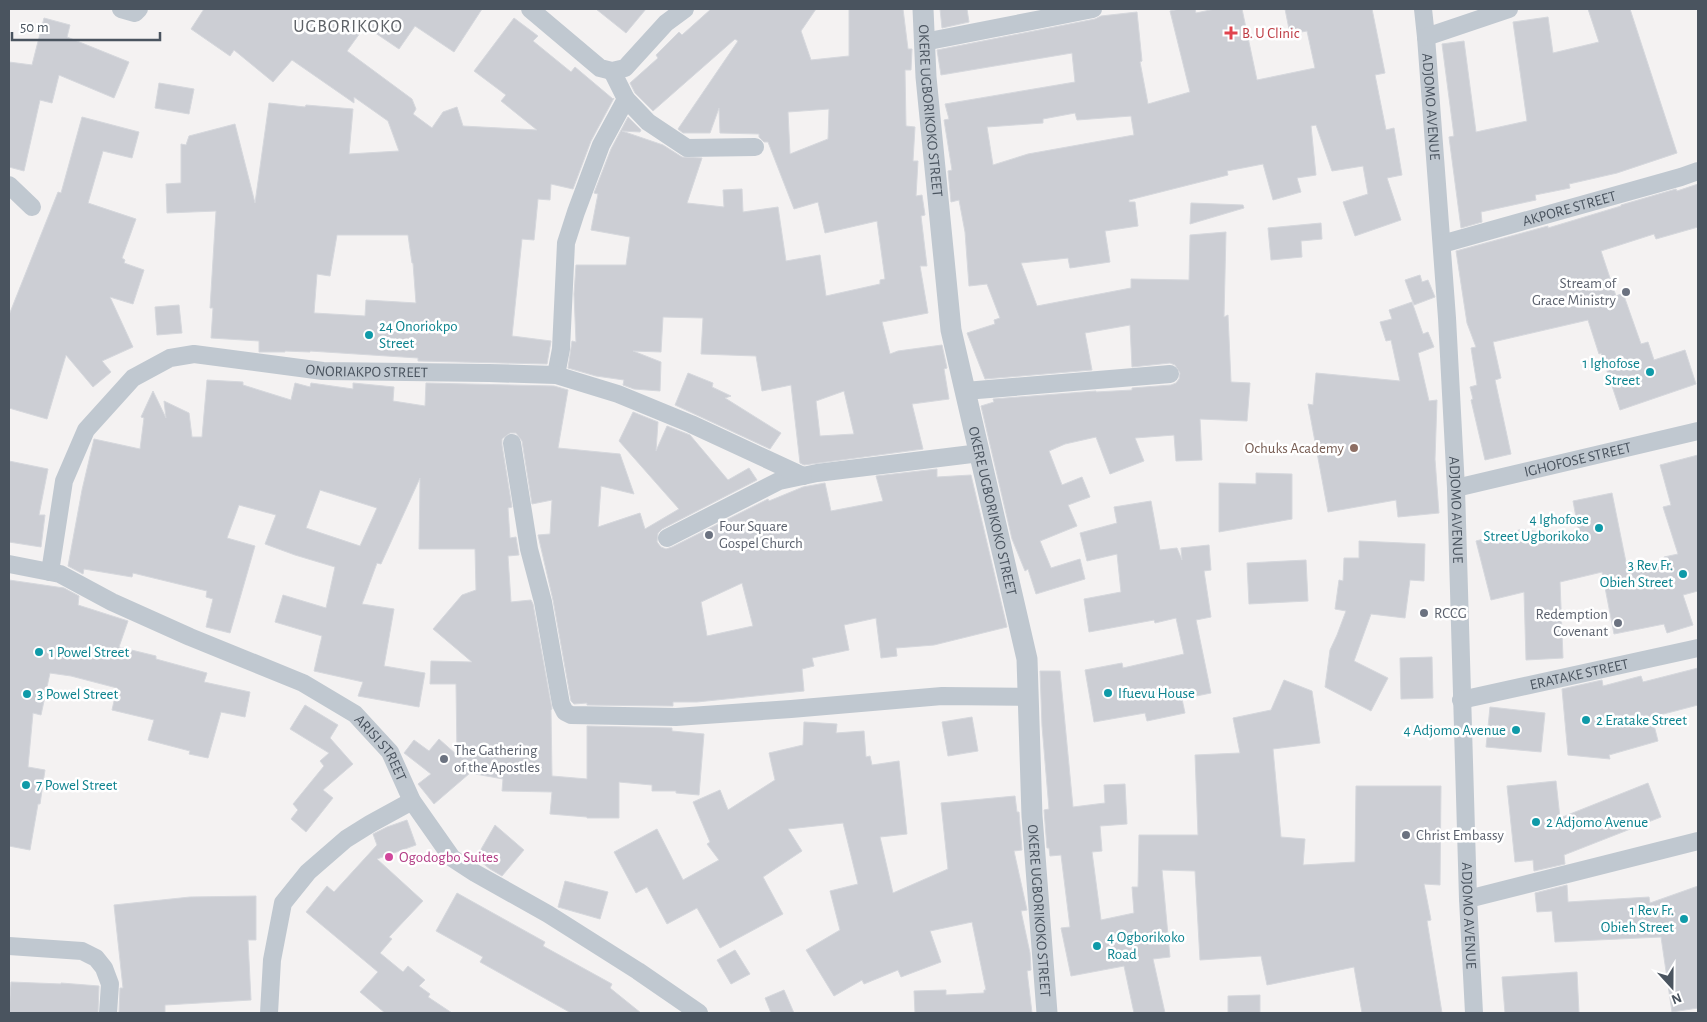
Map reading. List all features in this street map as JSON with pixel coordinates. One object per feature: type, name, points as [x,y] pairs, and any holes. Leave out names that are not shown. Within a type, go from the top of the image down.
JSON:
[{"type":"street","points":[[121,9],[135,13],[139,9]]},
{"type":"street","points":[[530,9],[600,68],[612,71],[625,68],[666,23],[685,9]]},
{"type":"street","name":"OKERE UGBORIKOKO STREET","points":[[923,9],[926,78],[951,330],[1027,659],[1032,816],[1048,1013]]},
{"type":"street","points":[[924,42],[1093,9]]},
{"type":"street","name":"ADJOMO AVENUE","points":[[1423,9],[1442,244],[1456,488],[1461,700],[1474,1013]]},
{"type":"street","points":[[1426,37],[1509,9]]},
{"type":"street","points":[[612,71],[626,99],[648,122],[687,148],[755,147]]},
{"type":"street","points":[[556,375],[561,349],[566,243],[601,145],[626,99]]},
{"type":"street","name":"AKPORE STREET","points":[[1442,244],[1681,178],[1698,171]]},
{"type":"street","points":[[9,186],[32,207]]},
{"type":"street","name":"ONORIAKPO STREET","points":[[50,572],[64,481],[86,430],[133,378],[170,358],[194,354],[323,371],[556,375],[618,394],[691,424],[803,476]]},
{"type":"street","points":[[965,391],[1170,374]]},
{"type":"street","name":"IGHOFOSE STREET","points":[[1456,488],[1698,431]]},
{"type":"street","points":[[512,442],[529,548],[543,602],[561,704],[565,712],[571,715],[676,717],[942,696],[1029,697]]},
{"type":"street","points":[[666,538],[779,481],[803,476],[980,453]]},
{"type":"street","name":"ARISI STREET","points":[[9,564],[60,574],[112,602],[190,637],[303,683],[355,714],[390,752],[412,801],[452,858],[548,914],[638,971],[699,1013]]},
{"type":"street","name":"ERATAKE STREET","points":[[1461,700],[1698,648]]},
{"type":"street","points":[[269,1013],[272,960],[283,903],[308,872],[346,839],[412,801]]},
{"type":"street","points":[[1468,898],[1698,841]]},
{"type":"street","points":[[9,946],[82,951],[96,958],[104,968],[110,984],[108,1013]]},
{"type":"building","points":[[204,9],[482,9],[454,52],[415,26],[399,49],[365,26],[347,51],[412,99],[416,109],[413,114],[432,128],[443,112],[457,107],[463,126],[537,130],[501,101],[506,95],[474,71],[514,18],[538,36],[533,41],[571,72],[575,67],[614,98],[591,141],[573,189],[551,184],[550,200],[538,199],[534,240],[522,239],[512,336],[551,341],[547,364],[418,361],[418,358],[310,351],[259,352],[259,341],[211,338],[213,308],[210,308],[216,211],[167,213],[166,184],[181,183],[181,144],[186,145],[189,136],[235,124],[255,203],[269,103],[353,109],[349,154],[399,151],[388,121],[354,97],[354,103],[292,60],[273,82],[234,50],[230,56],[191,29]],"holes":[[[337,235],[408,235],[413,263],[416,303],[366,300],[365,316],[314,313],[317,274],[330,276]]]},
{"type":"building","points":[[596,9],[646,9],[626,33]]},
{"type":"building","points":[[711,9],[816,9],[801,31],[811,60],[849,56],[849,9],[903,9],[908,49],[912,49],[911,70],[905,70],[906,126],[915,127],[913,161],[918,161],[916,196],[922,195],[925,215],[921,216],[927,266],[920,266],[928,313],[882,322],[890,354],[898,351],[942,345],[947,368],[944,369],[949,399],[912,404],[923,449],[804,465],[800,463],[791,385],[762,391],[756,356],[701,354],[703,318],[663,317],[661,352],[633,351],[661,362],[660,391],[634,389],[623,385],[624,380],[596,376],[568,368],[572,341],[576,342],[574,294],[576,265],[626,265],[630,237],[591,230],[598,194],[594,193],[611,149],[628,117],[641,130],[640,132],[622,131],[663,145],[682,157],[702,158],[687,203],[724,207],[723,190],[742,189],[743,212],[778,207],[786,261],[820,255],[826,296],[880,284],[880,280],[885,279],[877,221],[825,233],[818,202],[794,209],[768,142],[764,142],[759,137],[759,134],[720,133],[719,108],[710,133],[683,133],[678,129],[738,41],[735,39],[653,111],[635,93],[630,83],[658,58],[656,55],[679,32],[682,35]],"holes":[[[829,109],[828,139],[790,154],[788,112]],[[844,391],[854,434],[820,436],[816,401]]]},
{"type":"building","points":[[940,9],[967,9],[969,22],[942,28]]},
{"type":"building","points":[[1195,9],[1196,13],[1215,9],[1242,9],[1257,80],[1315,68],[1307,31],[1290,34],[1285,9],[1372,9],[1385,73],[1375,75],[1386,130],[1394,128],[1402,175],[1387,178],[1401,220],[1355,236],[1343,202],[1368,194],[1363,166],[1332,171],[1316,125],[1311,126],[1316,175],[1297,178],[1301,192],[1273,200],[1263,164],[1227,171],[1228,175],[1129,200],[1129,202],[1135,202],[1138,226],[1105,231],[1110,262],[1070,268],[1068,258],[1021,263],[1037,306],[1131,288],[1131,279],[1189,280],[1190,235],[1226,232],[1224,317],[1228,315],[1231,382],[1250,383],[1247,421],[1200,419],[1202,460],[1176,461],[1174,435],[1135,438],[1144,461],[1110,474],[1096,437],[1065,444],[1049,451],[1062,485],[1082,477],[1090,497],[1068,505],[1077,526],[1040,541],[1051,568],[1080,559],[1085,579],[1036,594],[1028,569],[1025,571],[1012,539],[981,406],[994,402],[993,399],[1132,390],[1132,388],[1171,385],[1179,379],[1180,373],[1175,365],[1170,363],[1132,367],[1130,325],[1085,333],[1092,370],[985,379],[967,333],[995,324],[994,320],[1000,318],[987,284],[969,286],[965,232],[959,200],[951,202],[948,171],[952,170],[944,120],[949,119],[945,104],[1075,82],[1072,53],[941,75],[937,50],[1095,19],[1101,16],[1137,12],[1142,61],[1140,62],[1148,104],[1190,92],[1170,11]],"holes":[[[1075,113],[1077,120],[1131,116],[1134,135],[1028,154],[993,165],[987,127],[1043,123],[1043,119]]]},
{"type":"building","points":[[1588,9],[1630,9],[1677,153],[1617,173],[1569,184],[1570,188],[1535,195],[1536,200],[1481,212],[1482,222],[1461,228],[1449,137],[1454,136],[1442,44],[1464,41],[1476,132],[1527,121],[1513,22],[1548,17],[1553,53],[1599,42]]},
{"type":"building","points":[[44,18],[70,25],[67,37],[129,62],[114,98],[59,75],[52,103],[40,100],[24,171],[9,167],[9,62],[32,65]]},
{"type":"building","points":[[159,83],[194,89],[189,114],[155,108]]},
{"type":"building","points":[[82,117],[139,132],[132,158],[103,151],[88,203],[136,219],[122,258],[125,260],[124,263],[144,270],[133,304],[110,297],[133,347],[102,361],[111,372],[93,387],[66,355],[47,419],[9,408],[9,315],[58,192],[61,193]]},
{"type":"building","points":[[1698,184],[1698,227],[1656,239],[1654,234],[1601,251],[1616,296],[1623,293],[1641,344],[1648,342],[1654,360],[1685,350],[1696,384],[1620,410],[1588,320],[1493,342],[1501,378],[1495,380],[1511,454],[1485,460],[1471,400],[1473,399],[1470,387],[1477,385],[1471,348],[1476,347],[1467,323],[1456,251],[1548,226],[1548,228],[1621,205]]},
{"type":"building","points":[[1191,203],[1243,205],[1244,208],[1190,224]]},
{"type":"building","points":[[1321,223],[1322,239],[1301,241],[1302,257],[1271,260],[1268,228]]},
{"type":"building","points":[[1420,275],[1422,282],[1428,280],[1435,297],[1414,305],[1405,280]]},
{"type":"building","points":[[1412,302],[1423,334],[1428,332],[1434,347],[1418,353],[1429,401],[1437,400],[1435,459],[1439,513],[1398,517],[1396,500],[1328,512],[1308,404],[1313,405],[1316,373],[1400,381],[1391,340],[1386,341],[1380,322],[1392,319],[1389,310]]},
{"type":"building","points":[[179,305],[182,333],[157,335],[155,307]]},
{"type":"building","points":[[688,373],[713,383],[712,387],[731,396],[725,398],[781,433],[770,449],[675,405]]},
{"type":"building","points":[[207,380],[243,382],[243,385],[291,400],[295,383],[310,387],[311,383],[353,389],[353,383],[394,387],[393,401],[425,406],[426,383],[554,386],[568,390],[558,448],[620,454],[634,494],[601,486],[598,527],[640,513],[645,529],[679,509],[619,441],[633,412],[658,422],[656,451],[667,426],[690,435],[728,480],[749,468],[757,480],[662,529],[658,533],[657,542],[666,549],[768,499],[769,501],[803,487],[825,483],[831,511],[883,501],[876,476],[937,469],[937,477],[971,475],[1007,627],[934,645],[896,648],[897,656],[881,658],[876,618],[844,625],[849,650],[812,658],[814,666],[802,669],[804,691],[697,702],[673,702],[673,706],[574,704],[571,701],[553,600],[538,535],[550,534],[552,500],[532,504],[522,441],[516,433],[510,433],[502,439],[502,445],[512,507],[508,508],[510,538],[516,537],[519,555],[508,556],[511,602],[531,600],[533,604],[552,709],[552,776],[587,779],[587,726],[672,728],[672,731],[704,734],[699,795],[676,793],[676,791],[652,791],[652,785],[619,782],[619,818],[587,818],[550,814],[552,792],[502,791],[503,779],[470,773],[434,804],[418,784],[431,774],[404,753],[414,740],[429,751],[439,739],[457,755],[456,684],[430,684],[431,661],[472,662],[433,629],[462,595],[476,590],[475,549],[419,549],[420,478],[381,564],[377,563],[362,604],[394,609],[384,666],[425,673],[419,707],[358,696],[363,682],[314,671],[322,636],[275,622],[283,595],[326,608],[335,567],[265,544],[276,515],[239,505],[227,538],[255,546],[230,633],[206,627],[213,599],[206,597],[207,591],[133,573],[132,577],[84,569],[83,574],[68,566],[82,490],[94,439],[140,449],[144,418],[141,417],[153,391],[166,418],[164,401],[189,413],[192,437],[202,437]],"holes":[[[320,490],[377,508],[360,546],[306,528]],[[742,583],[753,626],[707,636],[701,602]]]},
{"type":"building","points":[[1698,455],[1698,591],[1683,595],[1693,625],[1667,633],[1664,624],[1614,634],[1602,572],[1560,582],[1563,658],[1526,660],[1524,592],[1491,600],[1476,541],[1523,529],[1580,539],[1573,501],[1612,493],[1627,567],[1664,560],[1664,557],[1678,554],[1663,507],[1671,505],[1660,465]]},
{"type":"building","points":[[9,461],[48,469],[39,515],[45,515],[41,547],[9,542]]},
{"type":"building","points":[[1256,473],[1292,474],[1292,519],[1219,532],[1219,483],[1256,484]]},
{"type":"building","points":[[1151,501],[1160,550],[1177,548],[1182,560],[1181,548],[1209,545],[1211,570],[1204,571],[1211,617],[1196,620],[1211,693],[1182,699],[1185,713],[1147,721],[1145,713],[1094,722],[1085,670],[1122,663],[1123,668],[1184,654],[1176,618],[1155,623],[1154,620],[1089,632],[1084,599],[1121,592],[1117,554],[1087,561],[1080,533],[1117,523],[1114,507]]},
{"type":"building","points":[[1359,541],[1425,544],[1424,581],[1410,580],[1405,618],[1371,614],[1354,661],[1388,678],[1371,711],[1325,687],[1330,650],[1346,611],[1335,609],[1339,580],[1343,581],[1344,558],[1359,558]]},
{"type":"building","points":[[1306,560],[1308,601],[1249,604],[1247,563]]},
{"type":"building","points":[[9,580],[64,588],[79,596],[78,605],[128,621],[119,647],[156,656],[156,659],[207,673],[204,682],[250,692],[245,717],[221,712],[208,758],[189,754],[190,751],[148,740],[154,720],[112,710],[117,688],[71,676],[50,673],[41,715],[33,713],[28,767],[45,770],[30,850],[9,846]]},
{"type":"building","points":[[1432,657],[1433,698],[1401,699],[1400,658]]},
{"type":"building","points":[[1698,668],[1698,705],[1652,717],[1658,741],[1609,755],[1610,759],[1568,755],[1562,689],[1602,680],[1603,686],[1641,676],[1643,682]]},
{"type":"building","points":[[1040,671],[1060,671],[1073,807],[1105,803],[1104,785],[1125,784],[1127,824],[1100,826],[1102,851],[1092,852],[1101,920],[1134,913],[1132,887],[1138,887],[1139,835],[1198,835],[1195,755],[1240,753],[1233,718],[1271,710],[1284,680],[1312,691],[1320,743],[1273,749],[1281,837],[1305,839],[1303,865],[1355,862],[1356,786],[1441,786],[1440,885],[1424,884],[1431,920],[1427,921],[1442,1013],[1362,1013],[1354,967],[1267,985],[1261,956],[1200,960],[1195,871],[1162,870],[1170,957],[1153,959],[1165,1013],[1134,1013],[1124,966],[1071,976],[1061,928],[1070,927],[1061,855],[1050,856],[1049,848],[1047,848],[1044,810],[1049,809],[1042,726]]},
{"type":"building","points":[[305,705],[338,725],[330,738],[353,764],[323,790],[333,798],[306,832],[291,819],[298,810],[293,804],[324,766],[320,761],[329,753],[290,729]]},
{"type":"building","name":"4 Adjomo Avenue","points":[[1490,707],[1545,713],[1541,752],[1486,747]]},
{"type":"building","points":[[972,717],[978,751],[948,756],[942,722]]},
{"type":"building","points":[[804,722],[837,724],[836,733],[864,731],[866,757],[870,756],[872,765],[899,761],[907,834],[880,837],[893,893],[948,869],[941,803],[1015,796],[1017,812],[1019,812],[1022,850],[1014,851],[1027,910],[1021,911],[1030,953],[1031,970],[1027,971],[1032,1013],[915,1013],[914,991],[946,990],[946,995],[984,993],[984,990],[986,990],[972,922],[930,931],[941,962],[901,977],[898,970],[864,984],[862,980],[834,996],[806,950],[840,930],[830,891],[858,884],[843,823],[788,829],[802,851],[763,877],[783,914],[720,948],[697,908],[667,924],[647,887],[636,893],[614,852],[657,829],[683,880],[719,860],[707,844],[710,842],[693,802],[720,790],[728,810],[775,780],[769,753],[803,745]]},
{"type":"building","points":[[1556,781],[1560,818],[1648,783],[1661,817],[1564,855],[1565,864],[1534,871],[1533,860],[1515,862],[1507,786]]},
{"type":"building","points":[[407,820],[416,845],[377,859],[423,901],[389,937],[392,939],[380,953],[403,972],[408,966],[425,980],[419,986],[430,994],[428,997],[452,1013],[385,1013],[360,992],[378,972],[306,912],[327,886],[334,892],[377,845],[373,834]]},
{"type":"building","points":[[495,825],[524,850],[502,876],[476,858]]},
{"type":"building","points":[[565,881],[608,892],[600,919],[558,907]]},
{"type":"building","points":[[1567,885],[1568,902],[1649,897],[1650,903],[1698,886],[1698,1008],[1672,1012],[1661,937],[1555,942],[1552,911],[1537,912],[1535,893]]},
{"type":"building","points":[[457,893],[545,942],[543,946],[612,984],[610,988],[641,1013],[571,1013],[480,962],[483,957],[436,931]]},
{"type":"building","points":[[256,896],[256,940],[248,940],[251,1000],[165,1005],[165,1013],[119,1013],[120,988],[123,988],[114,905],[190,897]]},
{"type":"building","points":[[735,950],[750,974],[731,984],[717,960]]},
{"type":"building","points":[[1577,972],[1579,1013],[1505,1013],[1502,977]]},
{"type":"building","points":[[11,982],[99,986],[98,1013],[9,1013]]},
{"type":"building","points":[[784,990],[794,1013],[771,1013],[765,998]]},
{"type":"building","points":[[1260,995],[1260,1013],[1228,1013],[1228,996]]},
{"type":"place","name":"B. U Clinic","points":[[1231,33]]},
{"type":"place","name":"Stream of Grace Ministry","points":[[1626,292]]},
{"type":"place","name":"24 Onoriokpo Street","points":[[369,335]]},
{"type":"place","name":"1 Ighofose Street","points":[[1650,372]]},
{"type":"place","name":"Ochuks Academy","points":[[1354,448]]},
{"type":"place","name":"4 Ighofose Street Ugborikoko","points":[[1599,528]]},
{"type":"place","name":"Four Square Gospel Church","points":[[709,535]]},
{"type":"place","name":"3 Rev Fr. Obieh Street","points":[[1683,574]]},
{"type":"place","name":"RCCG","points":[[1424,613]]},
{"type":"place","name":"Redemption Covenant","points":[[1618,623]]},
{"type":"place","name":"1 Powel Street","points":[[39,652]]},
{"type":"place","name":"Ifuevu House","points":[[1108,693]]},
{"type":"place","name":"3 Powel Street","points":[[27,694]]},
{"type":"place","name":"2 Eratake Street","points":[[1586,720]]},
{"type":"place","name":"4 Adjomo Avenue","points":[[1516,730]]},
{"type":"place","name":"The Gathering of the Apostles","points":[[444,759]]},
{"type":"place","name":"7 Powel Street","points":[[26,785]]},
{"type":"place","name":"2 Adjomo Avenue","points":[[1536,822]]},
{"type":"place","name":"Christ Embassy","points":[[1406,835]]},
{"type":"place","name":"Ogodogbo Suites","points":[[389,857]]},
{"type":"place","name":"1 Rev Fr. Obieh Street","points":[[1684,919]]},
{"type":"place","name":"4 Ogborikoko Road","points":[[1097,946]]},
{"type":"district","name":"UGBORIKOKO","points":[[348,27]]}]
